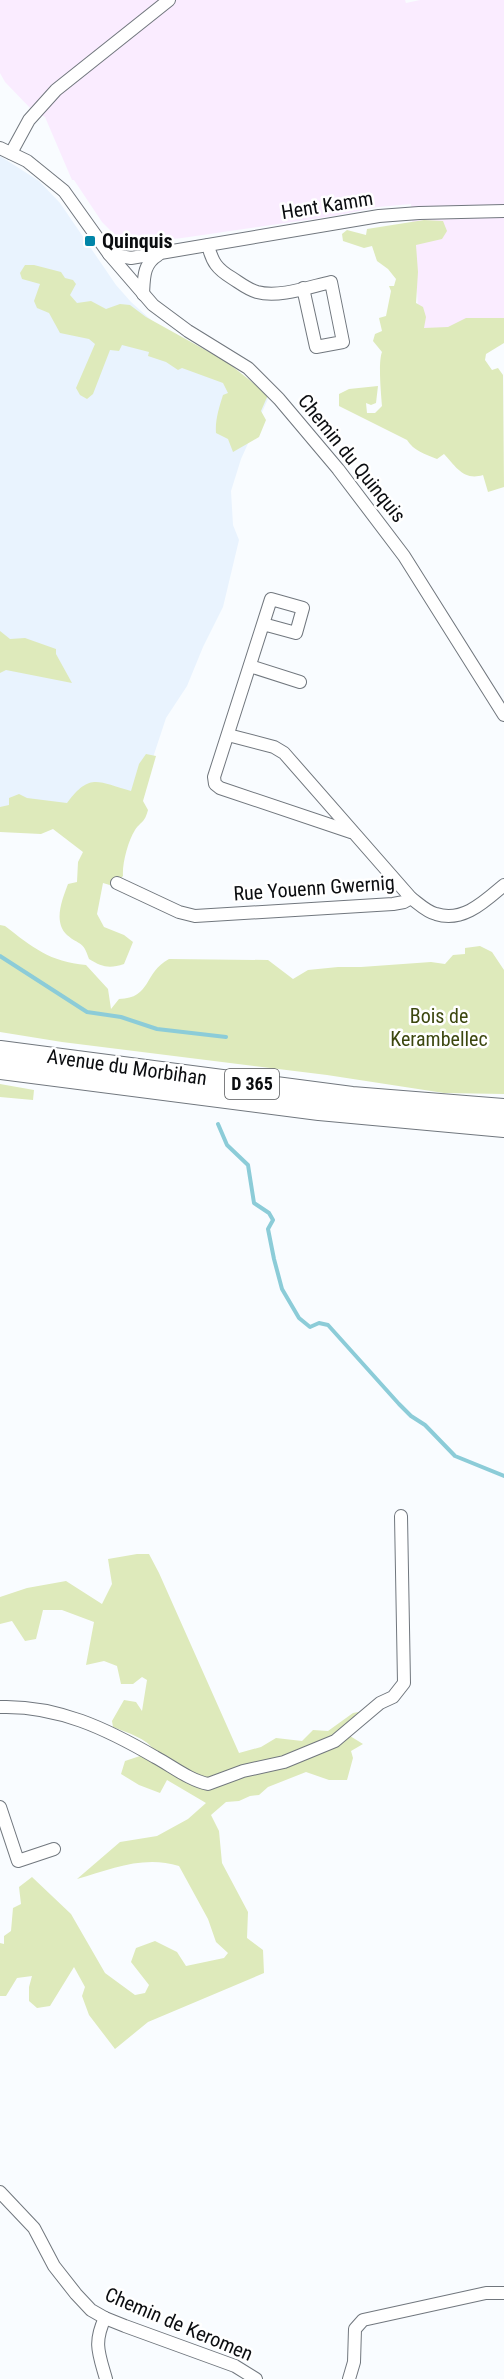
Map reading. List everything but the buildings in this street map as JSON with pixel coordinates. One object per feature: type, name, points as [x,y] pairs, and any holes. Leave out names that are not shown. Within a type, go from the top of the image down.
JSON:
[{"type":"highway","name":"Avenue du Morbihan","points":[[0,1051],[352,1097],[504,1109]]},
{"type":"highway","name":"Avenue du Morbihan","points":[[0,1069],[319,1110],[504,1127]]},
{"type":"street","points":[[5,150],[56,90],[169,0]]},
{"type":"street","name":"Chemin du Quinquis","points":[[5,150],[35,167],[64,191],[121,270],[143,294],[174,322],[248,368],[279,399],[338,469],[400,550],[504,715]]},
{"type":"street","name":"Hent Kamm","points":[[109,254],[131,258],[159,255],[388,215],[504,211]]},
{"type":"street","points":[[208,245],[211,259],[217,267],[250,289],[268,293],[331,282],[343,342],[316,347],[303,288]]},
{"type":"street","name":"Hent Kamm","points":[[121,270],[147,264],[159,255]]},
{"type":"street","points":[[143,294],[143,278],[147,264]]},
{"type":"street","points":[[263,624],[214,777],[217,787],[351,831]]},
{"type":"street","points":[[250,666],[300,682]]},
{"type":"street","points":[[228,735],[280,750],[411,898]]},
{"type":"street","name":"Rue Youenn Gwernig","points":[[117,883],[189,915],[393,904],[411,898],[437,915],[463,914],[473,910],[504,885]]},
{"type":"street","points":[[0,1707],[35,1708],[68,1715],[119,1737],[184,1774],[208,1784],[243,1771],[284,1762],[335,1741],[380,1703],[393,1697],[404,1683],[401,1516]]},
{"type":"street","points":[[0,1807],[18,1861],[54,1849]]},
{"type":"street","name":"Chemin de Keromen","points":[[0,2192],[34,2228],[48,2257],[91,2310],[105,2318],[235,2366],[256,2379]]},
{"type":"street","points":[[349,2379],[354,2362],[355,2328],[363,2320],[486,2293],[504,2293]]},
{"type":"street","points":[[105,2318],[96,2344],[106,2379]]},
{"type":"shaded area","points":[[0,0],[405,0],[406,3],[420,0],[504,0],[504,330],[420,336],[411,204],[378,207],[334,216],[182,238],[139,242],[129,241],[115,235],[102,222],[72,180],[45,117],[32,110],[5,82],[0,73]]},
{"type":"shaded area","points":[[0,156],[39,181],[60,203],[116,285],[131,302],[159,327],[257,389],[268,399],[241,459],[231,491],[233,525],[239,540],[223,607],[187,686],[166,718],[139,800],[0,808]]},
{"type":"green space","points":[[424,220],[443,221],[447,231],[442,239],[416,245],[418,272],[416,303],[423,307],[426,317],[424,328],[448,327],[466,318],[504,318],[504,343],[486,354],[485,360],[492,370],[498,368],[503,375],[504,487],[488,492],[483,475],[465,474],[444,454],[437,459],[424,454],[407,440],[339,406],[339,394],[349,389],[378,386],[376,403],[371,405],[366,403],[367,413],[375,413],[382,406],[380,370],[382,352],[373,341],[375,334],[382,331],[379,318],[386,316],[391,291],[389,286],[394,286],[396,279],[377,261],[372,246],[364,248],[343,241],[342,234],[347,230],[366,235],[367,229]]},
{"type":"green space","points":[[25,265],[61,272],[65,278],[73,280],[76,284],[70,295],[77,303],[91,301],[106,309],[120,304],[130,305],[146,317],[227,362],[268,395],[261,411],[266,420],[259,437],[233,452],[228,439],[216,433],[223,395],[228,393],[223,383],[182,368],[178,370],[166,362],[148,356],[149,352],[122,345],[119,351],[110,350],[93,394],[87,399],[80,395],[76,388],[95,344],[89,339],[60,333],[49,313],[37,308],[34,301],[40,284],[22,279],[20,273]]},
{"type":"green space","points":[[0,631],[10,639],[25,638],[56,649],[56,654],[72,683],[6,670],[0,673]]},
{"type":"green space","points":[[146,754],[156,756],[143,801],[148,810],[130,840],[123,876],[113,886],[103,883],[97,914],[104,927],[124,935],[133,942],[124,964],[106,966],[89,959],[83,946],[67,935],[60,924],[63,897],[68,884],[77,882],[78,862],[83,852],[53,829],[41,834],[0,832],[0,807],[9,805],[9,798],[19,794],[27,798],[67,803],[82,787],[95,782],[131,791],[139,764]]},
{"type":"green space","name":"Bois de Kerambellec","points":[[0,925],[52,957],[86,965],[108,989],[111,1009],[119,999],[130,998],[142,990],[155,971],[169,959],[268,960],[293,979],[308,970],[338,967],[431,962],[445,964],[453,955],[465,954],[465,948],[480,946],[492,952],[504,970],[504,1094],[444,1093],[327,1075],[62,1042],[0,1032]]},
{"type":"green space","points":[[0,1084],[34,1090],[33,1100],[0,1097]]},
{"type":"green space","points":[[149,1554],[159,1573],[239,1753],[261,1747],[276,1738],[302,1741],[313,1730],[328,1731],[353,1713],[364,1711],[350,1736],[363,1744],[351,1751],[353,1758],[347,1780],[329,1780],[306,1772],[268,1787],[259,1795],[226,1802],[211,1815],[219,1831],[222,1863],[248,1912],[247,1938],[263,1950],[264,1973],[148,2022],[115,2049],[89,2015],[82,1996],[85,1987],[74,1967],[50,2006],[37,2008],[29,2001],[32,1976],[17,1978],[6,1996],[0,1996],[0,1943],[4,1944],[4,1936],[11,1931],[13,1908],[21,1904],[19,1887],[32,1877],[71,1914],[105,1973],[135,1995],[145,1993],[149,1985],[131,1962],[136,1948],[155,1941],[177,1952],[186,1966],[224,1958],[228,1953],[216,1942],[208,1919],[179,1866],[153,1862],[140,1863],[77,1879],[120,1842],[157,1836],[188,1819],[206,1803],[167,1780],[160,1793],[139,1785],[121,1774],[125,1761],[155,1751],[142,1739],[113,1727],[112,1721],[124,1700],[136,1702],[142,1711],[147,1680],[142,1677],[133,1684],[121,1684],[117,1666],[104,1661],[86,1665],[94,1622],[62,1610],[43,1610],[36,1639],[25,1641],[12,1621],[0,1624],[0,1597],[27,1588],[66,1581],[102,1604],[112,1584],[108,1559]]},
{"type":"waterway","points":[[0,956],[87,1012],[121,1017],[157,1029],[226,1037]]},
{"type":"waterway","points":[[218,1124],[227,1145],[248,1165],[254,1203],[269,1213],[273,1220],[268,1229],[274,1259],[282,1289],[299,1318],[310,1327],[319,1323],[328,1325],[399,1404],[425,1425],[455,1456],[504,1476]]},
{"type":"place","name":"Quinquis","points":[[90,241]]}]
